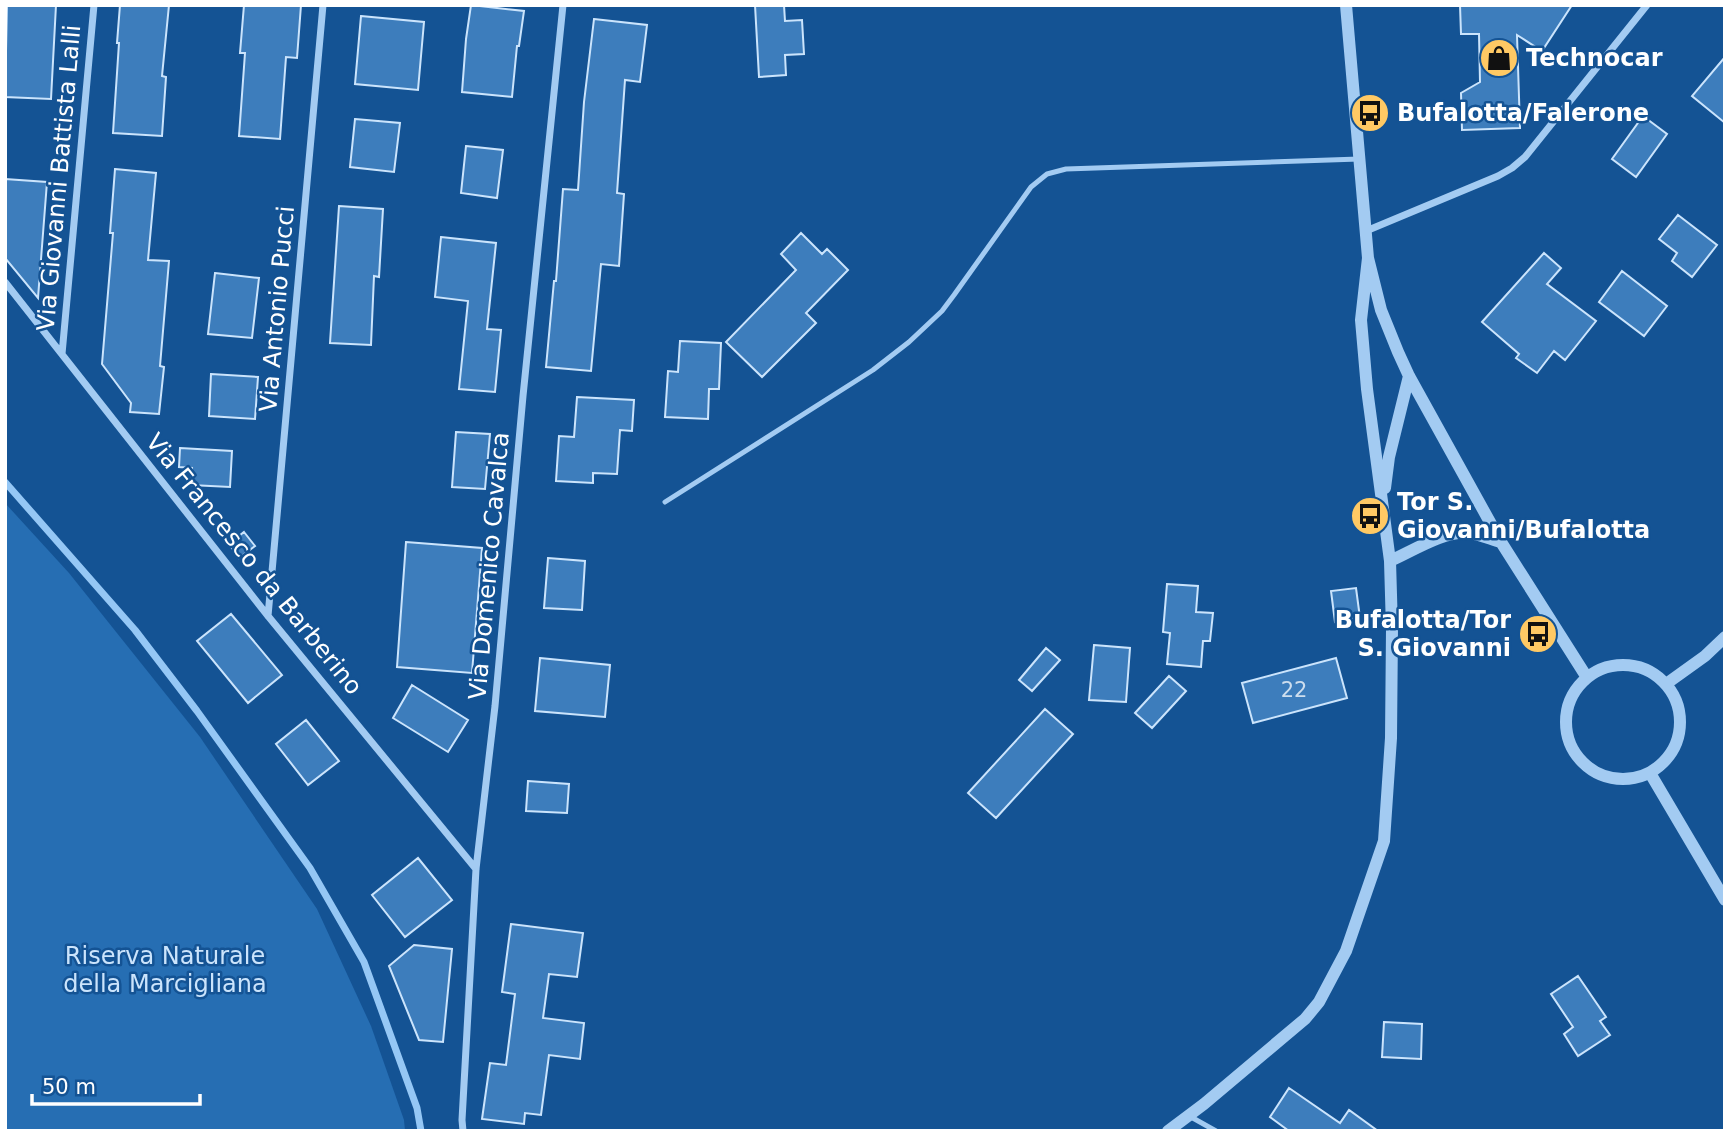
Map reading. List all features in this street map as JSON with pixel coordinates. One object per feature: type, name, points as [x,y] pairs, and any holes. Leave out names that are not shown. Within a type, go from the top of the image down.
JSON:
[{"type":"street","name":"Via Giovanni Battista Lalli","points":[[62,354],[94,5]]},
{"type":"street","name":"Via Antonio Pucci","points":[[268,616],[323,5]]},
{"type":"street","name":"Via Domenico Cavalca","points":[[463,1131],[476,869],[497,694],[523,396],[563,5]]},
{"type":"street","points":[[1346,5],[1368,258],[1381,310],[1409,376],[1501,542],[1586,676]]},
{"type":"street","points":[[1365,231],[1512,168],[1525,157],[1647,5]]},
{"type":"street","points":[[1168,1131],[1305,1019],[1320,1002],[1346,951],[1384,841],[1391,738],[1392,629],[1390,561],[1367,389],[1361,320],[1368,258]]},
{"type":"street","name":"Via Francesco da Barberino","points":[[5,282],[268,616],[476,869]]},
{"type":"street","points":[[1383,506],[1389,457],[1409,376]]},
{"type":"street","points":[[1390,561],[1455,533],[1468,533],[1501,542]]},
{"type":"street","points":[[1666,684],[1705,656],[1725,636]]},
{"type":"street","points":[[1622,665],[1641,668],[1657,675],[1666,684],[1679,709],[1680,729],[1675,746],[1664,763],[1650,773],[1631,779],[1615,779],[1589,769],[1576,755],[1569,742],[1565,723],[1567,707],[1586,676],[1622,665]]},
{"type":"street","points":[[1650,773],[1725,900]]},
{"type":"lane","points":[[665,502],[873,370],[909,342],[942,311],[1031,187],[1047,174],[1066,169],[1359,159]]},
{"type":"lane","points":[[1189,1115],[1216,1131]]},
{"type":"green space","name":"Riserva Naturale della Marcigliana","points":[[5,503],[69,573],[200,737],[317,909],[371,1026],[404,1120],[405,1131],[5,1131]]},
{"type":"building","points":[[7,5],[56,5],[51,99],[5,97]]},
{"type":"building","points":[[120,5],[169,5],[162,76],[166,77],[162,136],[113,133]]},
{"type":"building","points":[[244,5],[301,5],[297,58],[286,57],[280,139],[239,136],[245,53],[240,53]]},
{"type":"building","points":[[471,5],[524,11],[512,97],[462,92]]},
{"type":"building","points":[[755,5],[784,5],[785,21],[802,20],[804,54],[785,55],[786,75],[759,77]]},
{"type":"building","name":"Technocar","points":[[1460,5],[1572,5],[1542,51],[1517,35],[1520,128],[1462,130],[1461,93],[1480,82],[1479,34],[1461,34]]},
{"type":"building","points":[[361,16],[424,22],[418,90],[355,84]]},
{"type":"building","points":[[594,19],[647,25],[640,82],[625,80],[617,193],[624,194],[619,266],[601,264],[591,371],[546,367],[563,189],[578,190],[584,102]]},
{"type":"building","points":[[1725,57],[1725,123],[1692,96]]},
{"type":"building","points":[[1643,116],[1667,134],[1636,177],[1612,159]]},
{"type":"building","points":[[355,119],[400,123],[394,172],[350,167]]},
{"type":"building","points":[[466,146],[503,150],[497,198],[461,193]]},
{"type":"building","points":[[115,169],[156,173],[148,260],[169,261],[160,366],[164,367],[159,414],[130,412],[131,403],[102,364],[113,233],[110,233]]},
{"type":"building","points":[[5,179],[47,182],[38,298],[5,258]]},
{"type":"building","points":[[339,206],[383,209],[379,277],[374,276],[371,345],[330,343]]},
{"type":"building","points":[[1678,215],[1717,245],[1692,277],[1672,261],[1677,253],[1659,239]]},
{"type":"building","points":[[801,233],[822,254],[827,249],[848,270],[806,313],[816,323],[762,377],[726,342],[796,270],[781,254]]},
{"type":"building","points":[[441,237],[496,243],[487,329],[501,330],[495,392],[459,389],[468,301],[435,297]]},
{"type":"building","points":[[1544,253],[1561,268],[1547,284],[1596,321],[1565,360],[1554,351],[1537,373],[1516,358],[1519,354],[1482,322]]},
{"type":"building","points":[[1622,271],[1667,306],[1644,336],[1599,302]]},
{"type":"building","points":[[215,273],[259,278],[252,338],[208,334]]},
{"type":"building","points":[[680,341],[721,343],[719,389],[709,389],[708,419],[665,417],[668,371],[678,372]]},
{"type":"building","points":[[211,374],[258,377],[255,419],[209,416]]},
{"type":"building","points":[[577,397],[634,400],[632,431],[620,430],[617,474],[593,473],[593,483],[556,481],[559,436],[574,437]]},
{"type":"building","points":[[456,432],[490,434],[485,489],[452,487]]},
{"type":"building","points":[[180,448],[232,451],[230,487],[191,485],[192,468],[179,467]]},
{"type":"building","points":[[244,532],[255,546],[239,558],[229,544]]},
{"type":"building","points":[[406,542],[482,548],[472,673],[397,667]]},
{"type":"building","points":[[548,558],[585,561],[582,610],[544,608]]},
{"type":"building","points":[[1167,584],[1198,586],[1196,612],[1213,613],[1210,641],[1203,641],[1201,667],[1167,664],[1170,633],[1163,632]]},
{"type":"building","points":[[1356,588],[1360,618],[1335,622],[1331,591]]},
{"type":"building","points":[[231,614],[282,675],[248,703],[197,641]]},
{"type":"building","points":[[1094,645],[1130,648],[1126,702],[1089,700]]},
{"type":"building","points":[[1046,648],[1060,660],[1032,691],[1019,680]]},
{"type":"building","points":[[540,658],[610,665],[605,717],[535,711]]},
{"type":"building","points":[[1336,658],[1347,698],[1253,723],[1242,683]]},
{"type":"building","points":[[1169,676],[1186,691],[1152,728],[1135,713]]},
{"type":"building","points":[[412,685],[468,720],[448,752],[393,718]]},
{"type":"building","points":[[1045,709],[1073,734],[996,818],[968,793]]},
{"type":"building","points":[[306,720],[339,761],[308,785],[276,744]]},
{"type":"building","points":[[528,781],[569,784],[567,813],[526,811]]},
{"type":"building","points":[[418,858],[452,900],[405,937],[372,895]]},
{"type":"building","points":[[511,924],[583,933],[577,977],[549,974],[543,1018],[584,1023],[580,1059],[549,1055],[541,1115],[525,1113],[524,1124],[482,1119],[490,1063],[506,1065],[515,994],[502,992]]},
{"type":"building","points":[[414,945],[452,949],[443,1042],[419,1040],[389,966]]},
{"type":"building","points":[[1578,976],[1606,1017],[1600,1021],[1610,1035],[1578,1056],[1564,1034],[1573,1027],[1551,994]]},
{"type":"building","points":[[1384,1022],[1422,1024],[1421,1059],[1382,1057]]},
{"type":"building","points":[[1289,1088],[1340,1123],[1349,1110],[1378,1131],[1289,1131],[1270,1117]]},
{"type":"waterway","points":[[5,482],[135,630],[310,868],[364,962],[417,1108],[421,1131]]},
{"type":"place","name":"Technocar","points":[[1499,58]]},
{"type":"place","name":"Bufalotta/Falerone","points":[[1370,113]]},
{"type":"place","name":"Tor S. Giovanni/Bufalotta","points":[[1370,516]]},
{"type":"place","name":"Bufalotta/Tor S. Giovanni","points":[[1538,634]]}]
